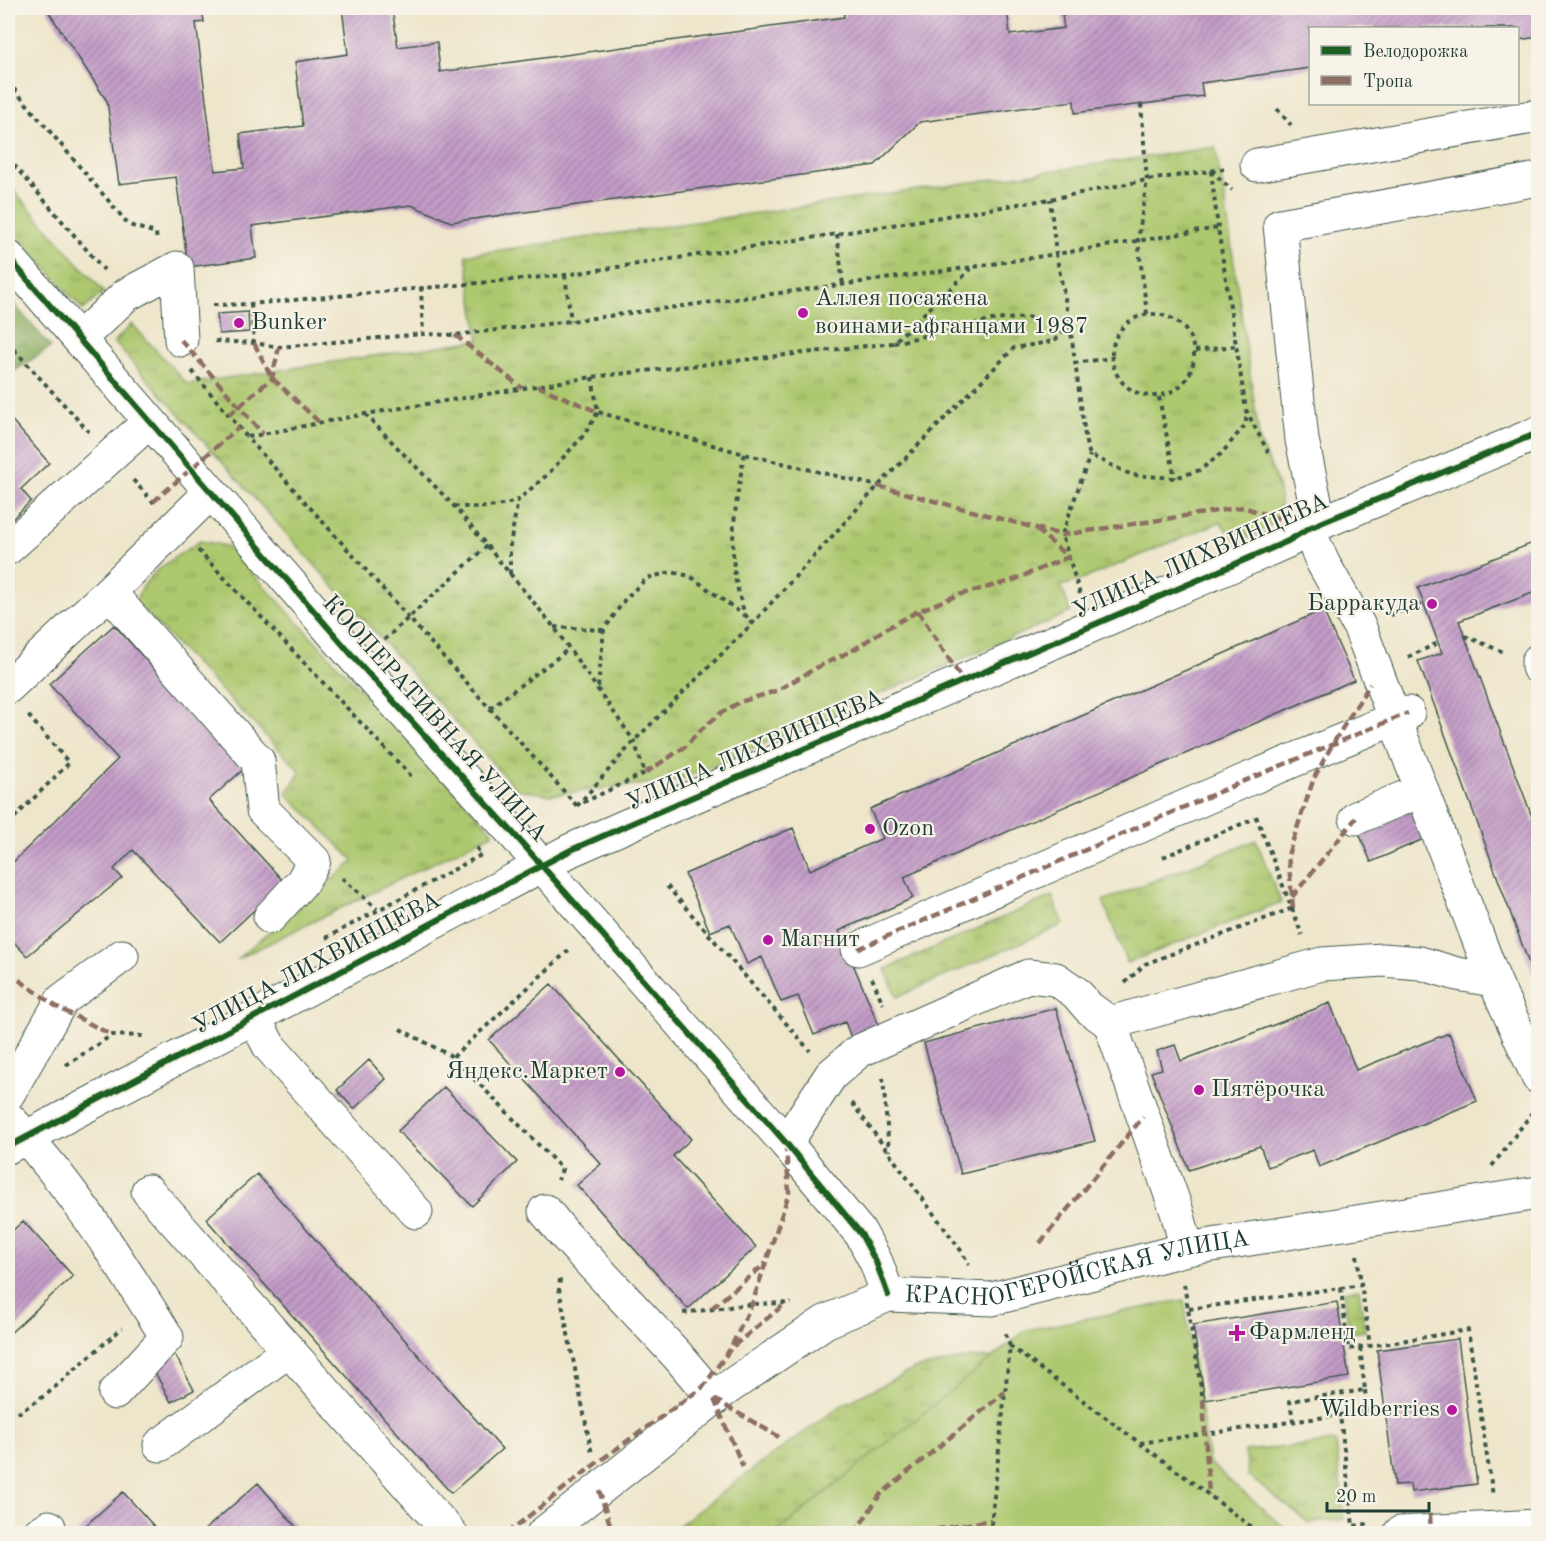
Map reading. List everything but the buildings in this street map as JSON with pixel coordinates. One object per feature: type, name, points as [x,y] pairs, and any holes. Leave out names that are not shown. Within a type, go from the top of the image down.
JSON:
[{"type":"street","points":[[1257,165],[1539,116]]},
{"type":"street","points":[[1539,179],[1280,225],[1300,376],[1302,440],[1323,563],[1360,628],[1402,716],[1422,790],[1494,980],[1539,1077]]},
{"type":"street","name":"КООПЕРАТИВНАЯ УЛИЦА","points":[[8,257],[358,662],[786,1143],[861,1234],[876,1263],[888,1295]]},
{"type":"street","points":[[79,339],[126,295],[177,268],[186,355]]},
{"type":"street","points":[[8,548],[149,422]]},
{"type":"street","name":"УЛИЦА ЛИХВИНЦЕВА","points":[[14,1134],[254,1017],[571,850],[1288,541],[1315,515],[1539,433]]},
{"type":"street","points":[[15,698],[109,592],[210,493]]},
{"type":"street","points":[[109,592],[258,761],[263,810],[314,861],[302,882],[270,917]]},
{"type":"street","points":[[858,949],[1244,781],[1402,716]]},
{"type":"street","points":[[1356,818],[1422,790]]},
{"type":"street","points":[[8,1094],[62,1000],[122,956]]},
{"type":"street","points":[[1105,1019],[1322,964],[1383,960],[1420,963],[1494,980]]},
{"type":"street","points":[[786,1143],[831,1075],[860,1051],[1028,976],[1056,979],[1076,993],[1089,1008],[1105,1019],[1177,1212],[1184,1262]]},
{"type":"street","points":[[254,1017],[269,1046],[416,1212]]},
{"type":"street","points":[[14,1134],[99,1230],[167,1337],[115,1393]]},
{"type":"street","points":[[148,1191],[451,1533]]},
{"type":"street","name":"КРАСНОГЕРОЙСКАЯ УЛИЦА","points":[[543,1533],[723,1391],[825,1322],[888,1295],[992,1299],[1539,1193]]},
{"type":"street","points":[[555,1223],[714,1399]]},
{"type":"street","points":[[160,1444],[289,1350]]},
{"type":"street","points":[[1387,1528],[1536,1526]]},
{"type":"path","points":[[8,82],[129,225]]},
{"type":"path","points":[[1141,104],[1147,180],[1138,240],[1147,314]]},
{"type":"path","points":[[8,158],[126,295]]},
{"type":"path","points":[[217,305],[250,304],[565,275],[837,234],[1210,170],[1246,410],[1246,424],[1221,454],[1200,470],[1175,478],[1132,475],[1090,455]]},
{"type":"path","points":[[1050,199],[1056,254],[1070,324],[1086,443],[1090,455],[1062,535],[1091,626]]},
{"type":"path","points":[[226,342],[279,347],[423,334],[455,334],[571,321],[973,267],[1218,228]]},
{"type":"path","points":[[837,234],[843,285]]},
{"type":"path","points":[[893,343],[973,267]]},
{"type":"path","points":[[565,275],[571,321]]},
{"type":"path","points":[[421,287],[423,334]]},
{"type":"path","points":[[250,304],[254,343]]},
{"type":"path","points":[[1147,314],[1173,319],[1184,327],[1191,338],[1194,351],[1193,364],[1188,376],[1179,387],[1159,397],[1140,394],[1128,387],[1119,377],[1113,365],[1112,351],[1123,326],[1134,318],[1147,314]]},
{"type":"path","points":[[247,437],[364,414],[592,377],[893,343],[992,320],[1032,316]]},
{"type":"path","points":[[577,806],[634,741],[752,624],[878,486],[1014,348],[1054,341],[1070,324]]},
{"type":"path","points":[[8,343],[175,528],[417,782]]},
{"type":"path","points":[[1194,351],[1235,345]]},
{"type":"path","points":[[186,355],[247,437],[577,806]]},
{"type":"path","points":[[1074,363],[1112,358]]},
{"type":"path","points":[[454,506],[501,507],[518,500],[548,474],[576,443],[598,412],[592,377]]},
{"type":"path","points":[[1159,397],[1175,478]]},
{"type":"path","points":[[1246,410],[1273,461]]},
{"type":"path","points":[[598,412],[744,454],[878,486]]},
{"type":"path","points":[[364,414],[454,506],[554,627],[634,741],[645,773],[577,806]]},
{"type":"path","points":[[744,454],[732,555],[735,582],[745,616]]},
{"type":"path","points":[[510,575],[510,545],[518,500]]},
{"type":"path","points":[[358,662],[410,618],[487,546]]},
{"type":"path","points":[[597,688],[604,630],[625,599],[646,579],[671,572],[690,576],[745,616],[752,624]]},
{"type":"path","points":[[1412,608],[1424,603]]},
{"type":"path","points":[[554,627],[604,630]]},
{"type":"path","points":[[1465,636],[1538,664]]},
{"type":"path","points":[[490,708],[569,649]]},
{"type":"path","points":[[8,825],[69,763],[15,698]]},
{"type":"path","points":[[1105,1019],[1131,976],[1145,964],[1293,908],[1256,818],[1244,781]]},
{"type":"path","points":[[325,938],[481,855],[474,842]]},
{"type":"path","points":[[314,861],[336,872],[377,909]]},
{"type":"path","points":[[667,886],[831,1075],[967,1261]]},
{"type":"path","points":[[453,1057],[572,948]]},
{"type":"path","points":[[858,949],[897,1035]]},
{"type":"path","points":[[400,1029],[453,1057],[562,1169],[555,1223],[559,1289],[599,1490]]},
{"type":"path","points":[[64,1066],[112,1035],[148,1036]]},
{"type":"path","points":[[1491,1167],[1539,1104]]},
{"type":"path","points":[[1356,1252],[1370,1346]]},
{"type":"path","points":[[1184,1262],[1203,1400]]},
{"type":"path","points":[[1189,1309],[1362,1285]]},
{"type":"path","points":[[1341,1288],[1348,1349],[1468,1330],[1494,1500]]},
{"type":"path","points":[[642,1319],[722,1307],[797,1302]]},
{"type":"path","points":[[8,1413],[20,1412],[46,1395],[126,1325]]},
{"type":"path","points":[[990,1533],[1010,1346],[1261,1533]]},
{"type":"path","points":[[1360,1347],[1367,1411]]},
{"type":"path","points":[[1293,1422],[1290,1401],[1365,1390]]},
{"type":"path","points":[[1140,1443],[1380,1409]]},
{"type":"path","points":[[1340,1415],[1353,1526],[1387,1528]]},
{"type":"green space","points":[[1215,147],[1224,194],[1260,443],[1280,496],[1278,516],[1272,524],[1238,542],[1220,522],[1081,580],[1061,586],[1071,612],[679,780],[550,795],[516,789],[114,342],[132,324],[187,384],[479,340],[466,255]]},
{"type":"green space","points":[[8,184],[104,292],[83,310],[8,224]]},
{"type":"green space","points":[[8,297],[51,347],[8,375]]},
{"type":"green space","points":[[200,541],[227,546],[494,833],[237,959],[354,861],[286,793],[301,772],[135,602],[154,573]]},
{"type":"green space","points":[[1256,840],[1281,902],[1127,963],[1103,901]]},
{"type":"green space","points":[[1052,896],[1064,924],[897,997],[885,969]]},
{"type":"green space","points":[[1359,1289],[1365,1331],[1349,1333],[1344,1291]]},
{"type":"green space","points":[[1184,1300],[1209,1463],[1291,1533],[776,1533],[1026,1330]]},
{"type":"green space","points":[[995,1357],[776,1533],[669,1533],[842,1405],[914,1369],[969,1358]]},
{"type":"green space","points":[[1336,1442],[1344,1519],[1309,1523],[1248,1476],[1245,1451]]},
{"type":"marked path","points":[[455,335],[522,388]]},
{"type":"marked path","points":[[181,340],[263,434]]},
{"type":"marked path","points":[[254,343],[272,378],[319,422]]},
{"type":"marked path","points":[[229,415],[272,378],[279,347]]},
{"type":"marked path","points":[[537,386],[598,412]]},
{"type":"marked path","points":[[153,502],[239,427]]},
{"type":"marked path","points":[[878,486],[1062,535],[1243,507],[1279,519]]},
{"type":"marked path","points":[[645,773],[685,747],[697,733],[721,713],[740,702],[776,691],[855,649],[918,611],[958,595],[1011,581],[1068,557],[1035,528]]},
{"type":"marked path","points":[[918,611],[963,681]]},
{"type":"marked path","points":[[1293,908],[1288,855],[1314,778],[1370,684]]},
{"type":"marked path","points":[[858,949],[1244,781],[1408,713]]},
{"type":"marked path","points":[[1292,897],[1356,818]]},
{"type":"marked path","points":[[8,972],[57,1007],[112,1035]]},
{"type":"marked path","points":[[1040,1243],[1143,1117]]},
{"type":"marked path","points":[[732,1345],[752,1304],[789,1193],[786,1146]]},
{"type":"marked path","points":[[712,1308],[766,1263]]},
{"type":"marked path","points":[[506,1534],[594,1465],[703,1387],[731,1348],[786,1303]]},
{"type":"marked path","points":[[854,1534],[880,1495],[1005,1392]]},
{"type":"marked path","points":[[714,1399],[779,1437]]},
{"type":"marked path","points":[[714,1399],[743,1467]]},
{"type":"marked path","points":[[1203,1400],[1209,1495]]},
{"type":"marked path","points":[[599,1490],[613,1534]]},
{"type":"marked path","points":[[1430,1515],[1431,1534]]},
{"type":"marked path","points":[[909,1534],[991,1520]]},
{"type":"cycle path","points":[[8,257],[358,662],[514,834],[786,1143],[861,1234],[876,1262],[888,1295]]},
{"type":"cycle path","points":[[8,1147],[571,850],[1288,541],[1311,527],[1538,433]]},
{"type":"place","name":"Аллея посажена воинами-афганцами 1987","points":[[803,313]]},
{"type":"place","name":"Bunker","points":[[239,323]]},
{"type":"place","name":"Барракуда","points":[[1432,604]]},
{"type":"place","name":"Ozon","points":[[870,829]]},
{"type":"place","name":"Магнит","points":[[768,940]]},
{"type":"place","name":"Яндекс.Маркет","points":[[620,1072]]},
{"type":"place","name":"Пятёрочка","points":[[1199,1090]]},
{"type":"place","name":"Фармленд","points":[[1237,1333]]},
{"type":"place","name":"Wildberries","points":[[1452,1410]]}]
